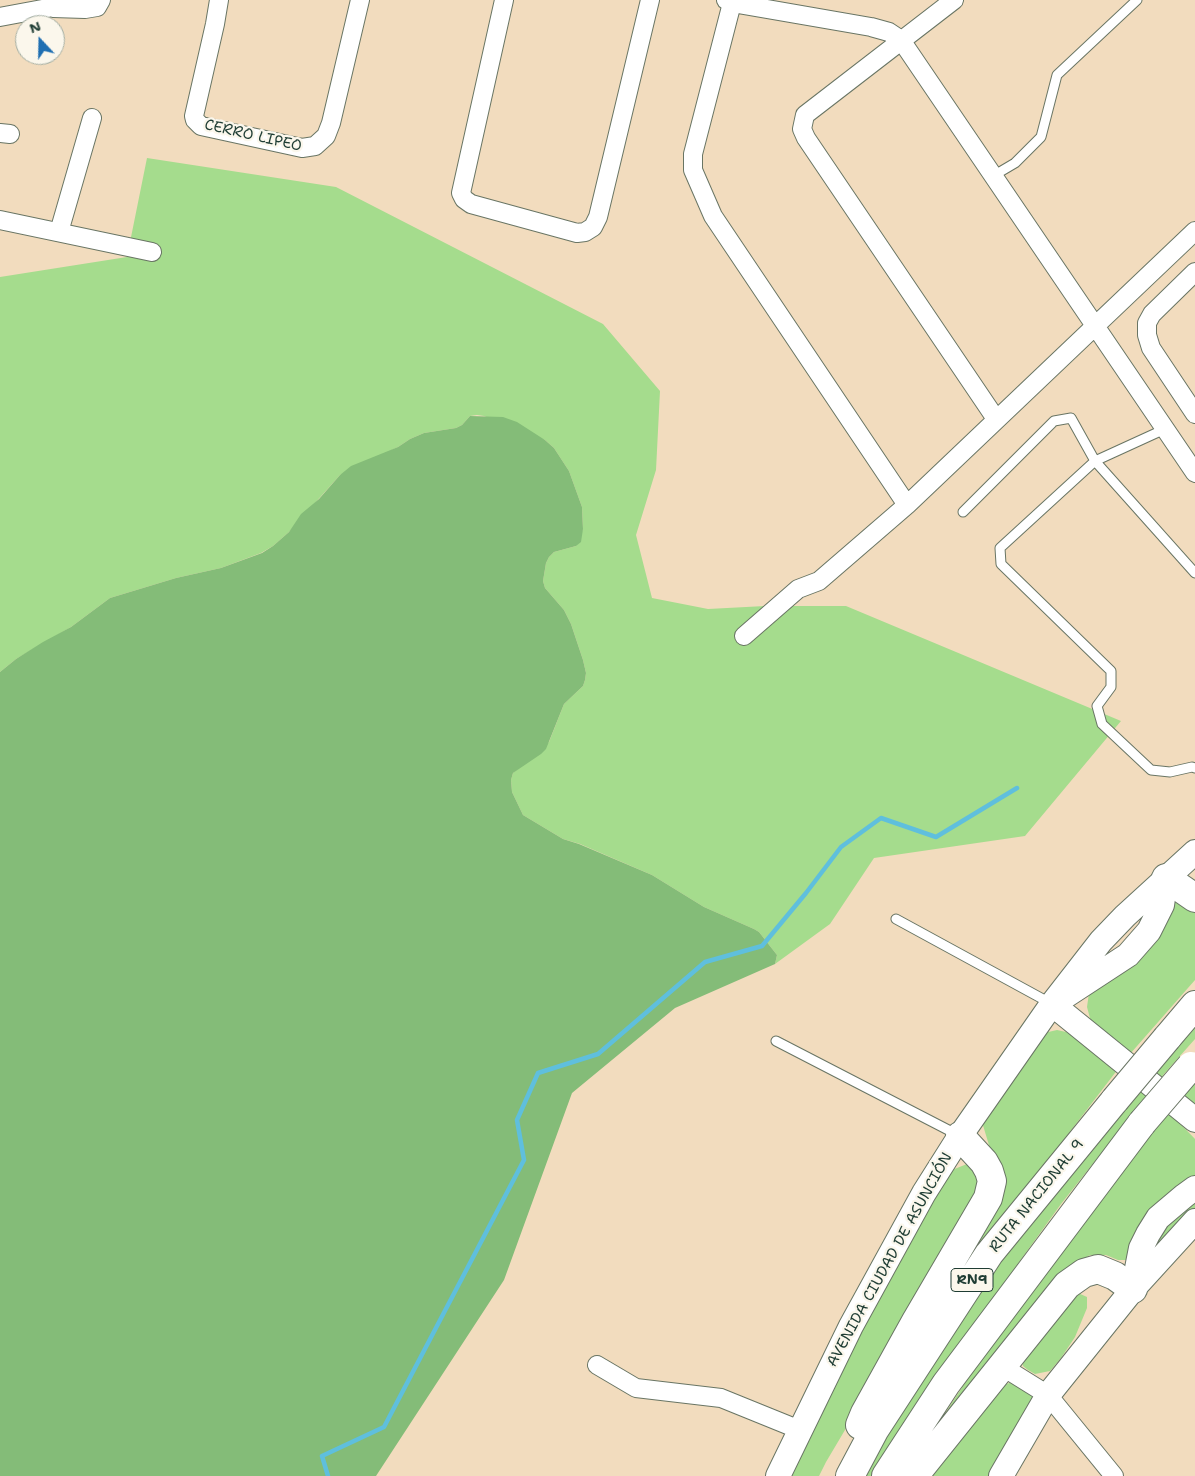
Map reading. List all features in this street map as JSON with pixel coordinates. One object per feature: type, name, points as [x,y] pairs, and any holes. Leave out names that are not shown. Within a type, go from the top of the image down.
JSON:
[{"type":"highway","points":[[1166,878],[1195,898]]},
{"type":"highway","name":"RUTA NACIONAL 9","points":[[850,1476],[875,1430],[990,1254],[1195,1005]]},
{"type":"highway","name":"RN9","points":[[886,1476],[946,1384],[1142,1123],[1193,1064]]},
{"type":"highway","points":[[839,1476],[865,1413],[988,1198],[992,1181],[984,1162],[960,1136]]},
{"type":"highway","points":[[914,1476],[1067,1285],[1084,1273],[1098,1269],[1115,1276],[1133,1289]]},
{"type":"street","points":[[0,17],[48,8],[68,0]]},
{"type":"street","points":[[48,8],[86,9],[97,7],[102,2],[101,0]]},
{"type":"street","name":"CERRO LIPEO","points":[[219,0],[194,116],[195,120],[201,126],[302,148],[315,146],[326,136],[331,123],[360,0]]},
{"type":"street","points":[[504,0],[460,193],[464,200],[471,204],[577,233],[585,232],[593,227],[598,217],[650,0]]},
{"type":"street","points":[[954,0],[805,115],[802,129],[996,419]]},
{"type":"street","points":[[907,505],[713,216],[693,170],[693,154],[729,1],[872,27],[890,32],[901,40],[1096,324],[1195,473]]},
{"type":"street","points":[[59,232],[92,118]]},
{"type":"street","points":[[0,220],[152,252]]},
{"type":"street","points":[[744,636],[798,589],[819,580],[907,505],[1195,231]]},
{"type":"street","points":[[1195,272],[1152,314],[1147,324],[1147,336],[1151,348],[1195,414]]},
{"type":"street","points":[[1166,878],[1195,852]]},
{"type":"street","name":"AVENIDA CIUDAD DE ASUNCIÓN","points":[[778,1476],[851,1326],[924,1193],[960,1136],[1052,1004],[1128,955],[1149,931],[1162,905],[1166,878]]},
{"type":"street","points":[[1052,1004],[1195,1120]]},
{"type":"street","points":[[1133,1289],[1141,1248],[1148,1234],[1158,1218],[1195,1188]]},
{"type":"street","points":[[1002,1476],[1048,1395],[1133,1289],[1195,1221]]},
{"type":"street","points":[[597,1365],[636,1388],[721,1398],[800,1430]]},
{"type":"street","points":[[1003,1367],[1048,1395],[1114,1476]]},
{"type":"lane","points":[[993,176],[1014,163],[1041,137],[1057,75],[1137,0]]},
{"type":"lane","points":[[963,512],[1054,421],[1071,418],[1095,461],[1195,573]]},
{"type":"lane","points":[[1166,428],[1095,461],[1000,548],[1001,564],[1111,671],[1111,687],[1097,706],[1102,724],[1151,770],[1170,772],[1195,768]]},
{"type":"lane","points":[[896,918],[1052,1004]]},
{"type":"lane","points":[[776,1041],[960,1136]]},
{"type":"green space","points":[[147,158],[336,187],[603,324],[660,391],[656,470],[636,535],[652,598],[708,609],[765,606],[846,606],[1121,721],[1025,836],[874,858],[830,924],[775,964],[777,955],[759,932],[754,929],[704,907],[652,875],[580,844],[563,839],[523,815],[512,792],[511,780],[513,773],[549,742],[564,704],[583,686],[585,680],[586,673],[583,660],[571,624],[564,610],[545,588],[543,581],[549,557],[554,552],[576,546],[583,529],[582,507],[569,471],[554,448],[545,440],[477,415],[470,416],[462,425],[456,428],[424,433],[410,439],[398,447],[340,475],[289,532],[273,546],[261,553],[221,568],[176,578],[110,598],[71,627],[16,659],[0,672],[0,277],[127,257]]},
{"type":"green space","points":[[470,416],[503,417],[517,422],[545,440],[554,448],[569,471],[582,507],[583,529],[581,542],[576,546],[554,552],[549,557],[543,581],[545,588],[564,610],[571,624],[583,660],[586,673],[585,680],[583,686],[564,704],[546,749],[513,773],[511,780],[512,792],[523,815],[563,839],[652,875],[704,907],[754,929],[759,932],[777,955],[775,964],[675,1008],[572,1093],[504,1280],[376,1476],[0,1476],[0,672],[16,659],[71,627],[110,598],[176,578],[221,568],[262,553],[289,532],[301,514],[319,499],[340,475],[351,466],[398,447],[424,433],[456,428],[462,425]]},
{"type":"green space","points":[[1167,898],[1195,905],[1195,980],[1130,1054],[1091,1022],[1087,1007],[1089,993]]},
{"type":"green space","points":[[1195,1013],[1195,1039],[1164,1074],[1061,1204],[973,1326],[876,1476],[860,1476],[978,1290]]},
{"type":"green space","points":[[1057,1030],[1075,1034],[1118,1069],[987,1240],[884,1384],[998,1175],[982,1122],[1044,1033]]},
{"type":"green space","points":[[1195,1074],[1195,1108],[1180,1093]]},
{"type":"green space","points":[[1166,1109],[1195,1139],[1195,1176],[1171,1195],[1133,1260],[1118,1260],[1106,1255],[1090,1255],[1071,1267],[924,1445],[1034,1279]]},
{"type":"green space","points":[[972,1162],[982,1182],[975,1211],[819,1476],[789,1476],[863,1323],[927,1203],[952,1170]]},
{"type":"green space","points":[[1195,1193],[1195,1211],[1154,1256],[1151,1236]]},
{"type":"green space","points":[[1078,1293],[1087,1297],[1087,1308],[1075,1337],[1050,1371],[1035,1374],[1028,1370],[1023,1366],[1023,1358]]},
{"type":"green space","points":[[1015,1381],[1026,1384],[1035,1398],[991,1476],[925,1476],[998,1387]]},
{"type":"waterway","points":[[328,1476],[322,1456],[384,1427],[524,1160],[517,1120],[538,1073],[598,1054],[705,962],[762,946],[841,847],[881,818],[936,837],[1017,788]]}]
